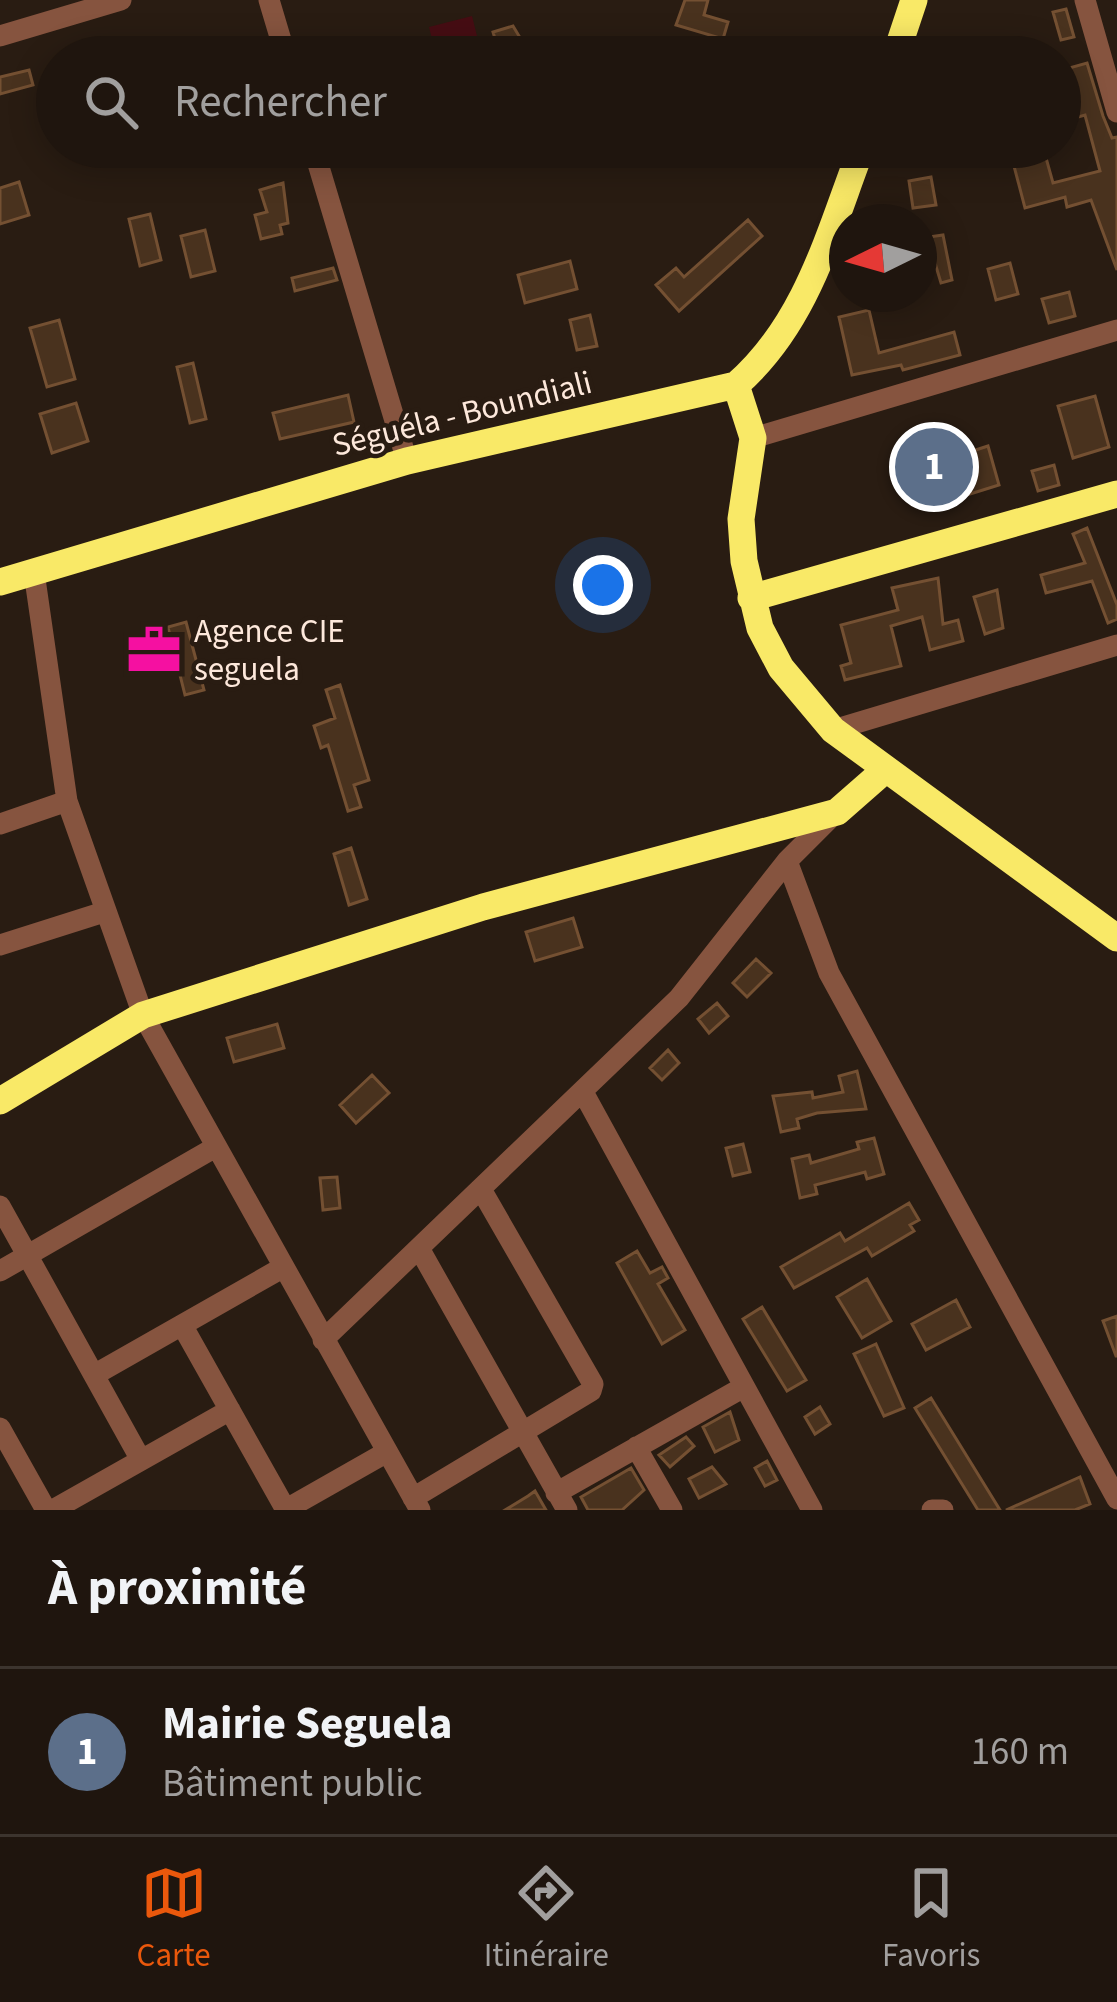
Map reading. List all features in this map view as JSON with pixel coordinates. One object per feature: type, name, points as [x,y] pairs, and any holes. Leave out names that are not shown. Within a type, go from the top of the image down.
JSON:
[{"type":"main road","points":[[902,36],[914,0]]},
{"type":"main road","points":[[853,168],[788,328],[768,357],[736,385],[753,438],[741,519],[751,598],[781,668],[833,730],[1117,938]]},
{"type":"main road","name":"Séguéla - Boundiali","points":[[0,582],[407,461],[736,385]]},
{"type":"main road","points":[[751,598],[1117,494]]},
{"type":"main road","points":[[0,1101],[143,1015],[440,920],[837,812],[886,770]]},
{"type":"street","points":[[0,36],[121,0]]},
{"type":"street","points":[[269,0],[280,36]]},
{"type":"street","points":[[1084,0],[1117,112]]},
{"type":"street","points":[[319,168],[407,461]]},
{"type":"street","points":[[753,438],[1117,330]]},
{"type":"street","points":[[34,572],[67,801],[143,1015],[417,1504],[591,1391],[593,1384],[482,1191]]},
{"type":"street","points":[[833,730],[1117,645]]},
{"type":"street","points":[[0,824],[67,801]]},
{"type":"street","points":[[323,1340],[679,998],[788,861],[837,812]]},
{"type":"street","points":[[788,861],[830,973],[1117,1499]]},
{"type":"street","points":[[0,946],[104,912]]},
{"type":"street","points":[[583,1093],[812,1510]]},
{"type":"street","points":[[0,1271],[214,1148]]},
{"type":"street","points":[[0,1206],[141,1460]]},
{"type":"street","points":[[420,1250],[562,1501],[636,1447],[742,1388]]},
{"type":"street","points":[[94,1375],[282,1268]]},
{"type":"street","points":[[182,1325],[286,1510],[387,1452]]},
{"type":"street","points":[[0,1428],[50,1510],[230,1410]]},
{"type":"street","points":[[636,1447],[672,1510]]},
{"type":"street","points":[[932,1510],[943,1510]]},
{"type":"shaded area","points":[[472,16],[477,36],[431,36],[429,27]]},
{"type":"building","points":[[685,0],[708,0],[704,15],[728,22],[724,36],[676,25]]},
{"type":"building","points":[[1066,9],[1074,36],[1060,36],[1053,12]]},
{"type":"building","points":[[513,26],[519,36],[494,36],[493,32]]},
{"type":"building","points":[[1087,63],[1103,116],[1112,138],[1117,137],[1117,270],[1091,200],[1067,207],[1065,197],[1025,208],[1015,168],[1049,168],[1053,183],[1100,171],[1085,115],[1081,116],[1081,65]]},
{"type":"building","points":[[29,70],[33,85],[0,94],[0,77]]},
{"type":"building","points":[[931,177],[936,204],[912,204],[909,181]]},
{"type":"building","points":[[19,182],[29,215],[0,224],[0,188]]},
{"type":"building","points":[[283,183],[288,223],[280,225],[282,234],[261,239],[255,215],[267,212],[260,190]]},
{"type":"building","points":[[150,214],[161,260],[140,266],[129,219]]},
{"type":"building","points":[[748,220],[762,236],[679,311],[656,285],[676,268],[684,277]]},
{"type":"building","points":[[205,230],[215,271],[191,277],[181,236]]},
{"type":"building","points":[[943,235],[952,280],[941,283],[937,270],[937,236]]},
{"type":"building","points":[[570,261],[577,289],[525,303],[518,275]]},
{"type":"building","points":[[1010,263],[1018,294],[996,300],[988,269]]},
{"type":"building","points":[[333,268],[337,280],[295,291],[292,278]]},
{"type":"building","points":[[1069,292],[1075,316],[1049,323],[1042,299]]},
{"type":"building","points":[[869,312],[879,353],[954,332],[960,355],[903,370],[901,365],[852,375],[839,317]]},
{"type":"building","points":[[590,315],[597,346],[577,350],[570,320]]},
{"type":"building","points":[[59,320],[75,379],[47,387],[30,328]]},
{"type":"building","points":[[193,363],[206,419],[190,423],[177,367]]},
{"type":"building","points":[[348,395],[354,422],[280,439],[273,413]]},
{"type":"building","points":[[1095,396],[1109,447],[1073,458],[1058,406]]},
{"type":"building","points":[[76,403],[88,441],[52,453],[40,414]]},
{"type":"building","points":[[948,426],[957,456],[988,446],[999,485],[941,503],[929,459],[906,466],[902,451],[925,444],[922,434]]},
{"type":"building","points":[[1054,465],[1059,485],[1038,491],[1032,471]]},
{"type":"building","points":[[1087,528],[1117,605],[1117,619],[1108,623],[1092,581],[1046,593],[1041,575],[1085,563],[1073,534]]},
{"type":"building","points":[[938,578],[943,624],[958,620],[963,641],[930,650],[922,617],[891,626],[901,666],[845,680],[841,666],[851,663],[841,625],[898,610],[892,588]]},
{"type":"building","points":[[997,590],[1003,628],[985,634],[974,597]]},
{"type":"building","points":[[186,622],[204,690],[185,695],[168,627]]},
{"type":"building","points":[[340,685],[369,780],[354,785],[361,807],[348,811],[328,745],[321,748],[314,726],[335,718],[326,690]]},
{"type":"building","points":[[351,848],[367,899],[349,905],[334,854]]},
{"type":"building","points":[[573,918],[582,947],[535,961],[526,932]]},
{"type":"building","points":[[756,959],[771,973],[747,997],[733,983]]},
{"type":"building","points":[[717,1003],[728,1016],[709,1033],[698,1019]]},
{"type":"building","points":[[277,1024],[284,1048],[234,1062],[227,1038]]},
{"type":"building","points":[[668,1050],[679,1063],[662,1080],[650,1068]]},
{"type":"building","points":[[857,1071],[866,1109],[817,1113],[797,1119],[799,1128],[781,1132],[773,1096],[812,1092],[813,1098],[843,1092],[839,1076]]},
{"type":"building","points":[[372,1075],[389,1093],[356,1123],[340,1105]]},
{"type":"building","points":[[874,1138],[884,1174],[867,1179],[865,1172],[815,1185],[817,1194],[800,1198],[792,1159],[809,1155],[811,1163],[859,1149],[857,1142]]},
{"type":"building","points":[[743,1144],[750,1172],[733,1176],[726,1148]]},
{"type":"building","points":[[337,1177],[340,1208],[323,1210],[320,1178]]},
{"type":"building","points":[[909,1203],[919,1220],[910,1225],[914,1231],[872,1256],[867,1248],[794,1288],[781,1267],[840,1233],[845,1241]]},
{"type":"building","points":[[637,1251],[650,1273],[662,1267],[668,1278],[658,1284],[685,1330],[662,1344],[617,1263]]},
{"type":"building","points":[[867,1279],[891,1321],[862,1338],[837,1297]]},
{"type":"building","points":[[956,1300],[970,1327],[926,1350],[912,1324]]},
{"type":"building","points":[[762,1307],[806,1380],[787,1391],[743,1319]]},
{"type":"building","points":[[1117,1316],[1117,1356],[1116,1356],[1103,1321]]},
{"type":"building","points":[[876,1344],[904,1408],[884,1416],[854,1354]]},
{"type":"building","points":[[931,1398],[1000,1510],[978,1510],[915,1408]]},
{"type":"building","points":[[820,1407],[830,1424],[815,1434],[805,1417]]},
{"type":"building","points":[[730,1412],[739,1440],[715,1452],[703,1427]]},
{"type":"building","points":[[686,1437],[694,1446],[670,1467],[659,1455]]},
{"type":"building","points":[[767,1461],[777,1480],[765,1486],[755,1468]]},
{"type":"building","points":[[712,1467],[726,1484],[699,1498],[689,1479]]},
{"type":"building","points":[[631,1468],[644,1490],[622,1510],[588,1510],[581,1497]]},
{"type":"building","points":[[1080,1477],[1090,1504],[1075,1510],[1006,1510]]},
{"type":"building","points":[[535,1491],[546,1510],[505,1510],[528,1496]]},
{"type":"place","name":"Mairie Seguela","points":[[934,467]]},
{"type":"place","name":"Agence CIE seguela","points":[[154,650]]}]
